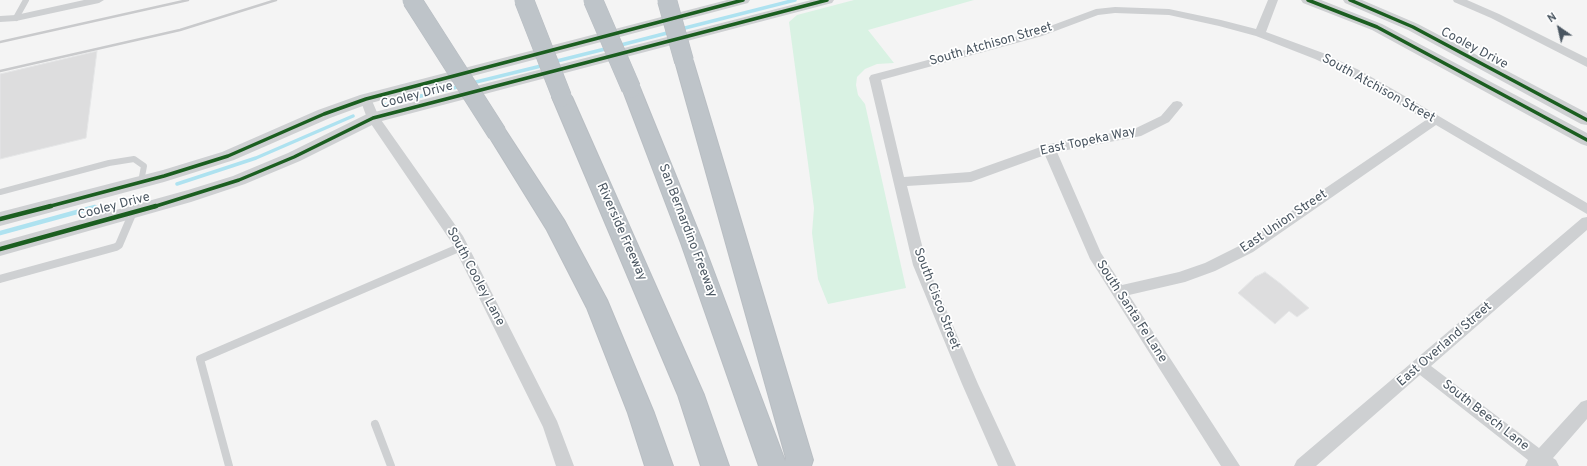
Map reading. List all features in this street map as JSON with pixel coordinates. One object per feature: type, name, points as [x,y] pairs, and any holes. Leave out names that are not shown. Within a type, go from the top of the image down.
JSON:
[{"type":"highway","points":[[412,0],[556,226],[599,307],[642,414],[659,466]]},
{"type":"highway","name":"Riverside Freeway","points":[[524,0],[562,97],[691,395],[715,466]]},
{"type":"highway","name":"San Bernardino Freeway","points":[[592,0],[631,88],[692,243],[773,466]]},
{"type":"highway","points":[[667,0],[800,460],[796,466]]},
{"type":"street","points":[[0,19],[16,18],[99,0]]},
{"type":"street","name":"Cooley Drive","points":[[0,219],[141,182],[228,156],[324,114],[366,98],[743,0]]},
{"type":"street","name":"Cooley Drive","points":[[0,249],[191,196],[238,180],[294,157],[373,118],[827,0]]},
{"type":"street","points":[[1260,34],[1273,0]]},
{"type":"street","name":"Cooley Drive","points":[[1308,0],[1377,27],[1587,140]]},
{"type":"street","name":"Cooley Drive","points":[[1350,0],[1413,27],[1587,120]]},
{"type":"street","points":[[1458,0],[1495,16],[1587,63]]},
{"type":"street","name":"South Atchison Street","points":[[875,78],[1038,34],[1096,12],[1116,10],[1169,12],[1221,23],[1260,34],[1319,56],[1355,73],[1587,209]]},
{"type":"street","name":"South Cisco Street","points":[[875,78],[920,265],[970,384],[1007,466]]},
{"type":"street","name":"South Cooley Lane","points":[[366,98],[373,118],[461,247],[551,426],[565,466]]},
{"type":"street","name":"East Topeka Way","points":[[899,182],[971,177],[1049,149],[1137,133],[1165,119],[1177,105]]},
{"type":"street","name":"East Union Street","points":[[1118,292],[1180,278],[1210,268],[1248,248],[1435,120]]},
{"type":"street","name":"South Santa Fe Lane","points":[[1049,149],[1095,255],[1231,466]]},
{"type":"street","points":[[133,212],[141,182]]},
{"type":"street","name":"East Overland Street","points":[[1303,466],[1587,222]]},
{"type":"street","name":"South Beech Lane","points":[[1421,366],[1541,464]]},
{"type":"street","points":[[1541,464],[1587,407]]},
{"type":"lane","points":[[16,18],[26,0]]},
{"type":"lane","points":[[0,192],[109,163],[134,159],[144,166],[141,182]]},
{"type":"lane","points":[[0,279],[116,247],[119,245],[133,212]]},
{"type":"lane","points":[[229,466],[200,359],[461,247]]},
{"type":"lane","points":[[375,424],[391,466]]},
{"type":"green space","points":[[854,0],[974,0],[868,30],[894,63],[877,64],[865,69],[857,77],[856,85],[858,95],[865,104],[906,288],[828,304],[818,279],[812,233],[814,208],[789,22],[797,15]]},
{"type":"building","points":[[97,51],[86,138],[0,159],[0,74]]},
{"type":"building","points":[[1265,272],[1309,308],[1297,317],[1289,311],[1275,324],[1238,293],[1255,277]]},
{"type":"waterway","points":[[681,29],[795,0]]},
{"type":"waterway","points":[[617,46],[671,32]]},
{"type":"waterway","points":[[553,62],[609,48]]},
{"type":"waterway","points":[[472,83],[545,65]]},
{"type":"waterway","points":[[385,105],[461,86]]},
{"type":"waterway","points":[[177,184],[256,158],[353,116]]},
{"type":"waterway","points":[[0,233],[95,207]]},
{"type":"railway","points":[[0,42],[188,0]]},
{"type":"railway","points":[[0,71],[180,30],[276,0]]},
{"type":"cycle path","points":[[0,219],[164,176],[228,156],[324,114],[366,99],[743,0]]},
{"type":"cycle path","points":[[0,249],[191,196],[239,180],[294,157],[373,118],[827,0]]},
{"type":"cycle path","points":[[1308,0],[1377,27],[1587,140]]},
{"type":"cycle path","points":[[1350,0],[1413,27],[1587,120]]}]
